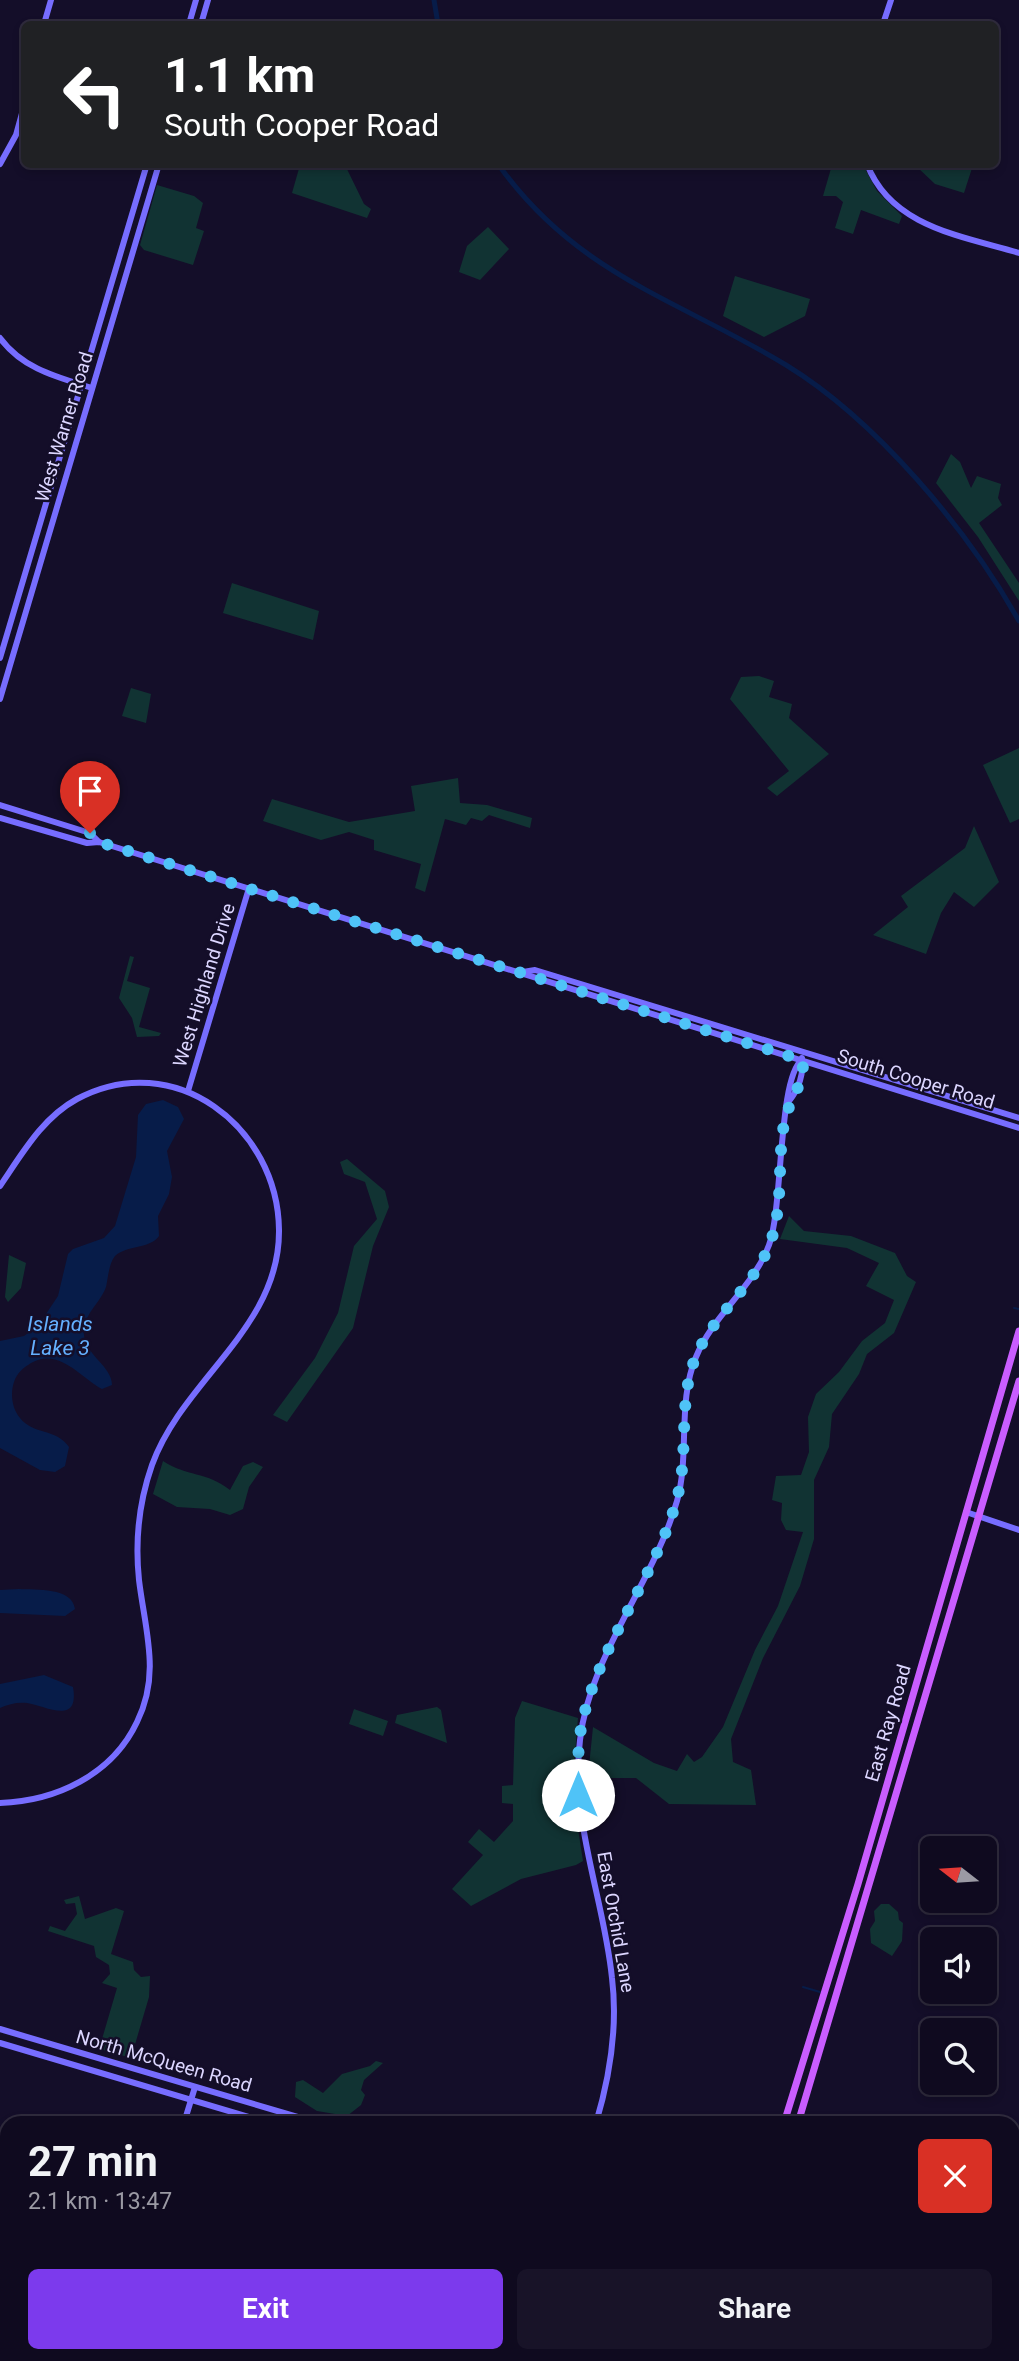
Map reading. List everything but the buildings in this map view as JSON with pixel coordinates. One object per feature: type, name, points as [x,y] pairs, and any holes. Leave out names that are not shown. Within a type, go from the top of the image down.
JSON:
[{"type":"main road","points":[[45,21],[51,0]]},
{"type":"main road","points":[[190,21],[196,0]]},
{"type":"main road","points":[[202,21],[208,0]]},
{"type":"main road","points":[[884,21],[891,0]]},
{"type":"main road","points":[[0,164],[16,135],[21,117]]},
{"type":"main road","name":"West Warner Road","points":[[0,658],[146,168]]},
{"type":"main road","name":"West Warner Road","points":[[0,699],[158,168]]},
{"type":"main road","points":[[868,168],[892,203],[918,221],[1019,253]]},
{"type":"main road","points":[[0,338],[9,350],[30,365],[92,388]]},
{"type":"main road","points":[[4,645],[15,646]]},
{"type":"main road","name":"South Cooper Road","points":[[0,805],[90,833],[99,842]]},
{"type":"main road","name":"South Cooper Road","points":[[0,818],[87,843],[99,842],[523,972],[532,979],[650,1009],[1019,1118]]},
{"type":"main road","name":"West Highland Drive","points":[[188,1091],[249,888]]},
{"type":"main road","name":"South Cooper Road","points":[[803,1056],[1019,1128]]},
{"type":"main road","name":"East Orchid Lane","points":[[598,2116],[609,2072],[615,2009],[605,1934],[581,1823],[578,1766],[583,1720],[603,1663],[670,1523],[682,1480],[688,1385],[695,1359],[715,1321],[750,1279],[769,1246],[775,1227],[783,1135],[789,1101],[796,1093],[804,1067],[803,1056]]},
{"type":"main road","points":[[0,1185],[42,1127],[58,1111],[91,1092],[139,1083],[188,1091],[218,1109],[246,1134],[271,1177],[278,1212],[278,1256],[269,1288],[254,1319],[184,1404],[159,1448],[139,1519],[139,1582],[151,1660],[150,1682],[137,1723],[124,1744],[91,1776],[53,1794],[0,1803]]},
{"type":"main road","points":[[940,1103],[942,1095]]},
{"type":"main road","name":"East Ray Road","points":[[788,2116],[862,1871],[1019,1331]]},
{"type":"main road","name":"East Ray Road","points":[[799,2116],[1019,1381]]},
{"type":"main road","points":[[966,1512],[1019,1530]]},
{"type":"main road","name":"North McQueen Road","points":[[0,2029],[294,2116]]},
{"type":"main road","name":"North McQueen Road","points":[[0,2043],[245,2116]]},
{"type":"main road","points":[[186,2116],[195,2087]]},
{"type":"green space","points":[[299,168],[346,168],[364,204],[371,209],[367,218],[292,193]]},
{"type":"green space","points":[[831,168],[865,168],[877,191],[902,216],[899,224],[861,210],[853,234],[835,228],[843,202],[836,196],[823,196]]},
{"type":"green space","points":[[918,168],[972,168],[964,193],[935,184]]},
{"type":"green space","points":[[157,185],[194,196],[203,203],[196,228],[204,231],[193,265],[144,250],[140,245]]},
{"type":"green space","points":[[488,227],[509,249],[480,280],[459,272],[467,246]]},
{"type":"green space","points":[[735,276],[810,299],[805,316],[764,337],[723,316]]},
{"type":"green space","points":[[951,454],[960,462],[971,488],[977,476],[1001,484],[998,498],[1002,505],[979,523],[1019,583],[1019,601],[978,537],[936,483]]},
{"type":"green space","points":[[232,583],[319,611],[313,640],[223,613]]},
{"type":"green space","points":[[759,676],[774,681],[769,697],[792,704],[789,718],[829,754],[777,796],[767,788],[789,771],[730,699],[741,677]]},
{"type":"green space","points":[[131,688],[151,694],[146,723],[122,716]]},
{"type":"green space","points":[[1019,748],[1019,819],[1010,823],[983,765]]},
{"type":"green space","points":[[458,778],[460,803],[487,805],[532,818],[530,828],[489,815],[482,821],[471,818],[466,825],[445,819],[425,892],[415,888],[421,864],[374,850],[374,840],[349,832],[321,840],[263,821],[272,799],[349,822],[415,811],[411,786]]},
{"type":"green space","points":[[974,826],[999,882],[974,907],[954,892],[941,913],[926,954],[873,935],[908,907],[901,896],[965,848]]},
{"type":"green space","points":[[130,956],[134,957],[127,981],[150,988],[139,1027],[161,1033],[159,1036],[137,1037],[132,1018],[119,998]]},
{"type":"green space","points":[[347,1159],[385,1191],[389,1207],[373,1246],[353,1328],[287,1422],[273,1415],[315,1358],[338,1313],[354,1246],[377,1219],[365,1182],[344,1174],[340,1162]]},
{"type":"green space","points":[[789,1216],[804,1231],[851,1236],[895,1253],[907,1276],[916,1282],[894,1333],[867,1354],[859,1374],[832,1414],[829,1447],[814,1480],[814,1539],[800,1586],[763,1658],[731,1739],[733,1762],[751,1770],[756,1805],[669,1804],[636,1778],[604,1778],[586,1796],[593,1727],[654,1763],[677,1771],[687,1754],[694,1762],[702,1757],[723,1727],[755,1650],[778,1606],[803,1532],[786,1530],[781,1520],[782,1503],[772,1500],[776,1476],[801,1475],[809,1452],[808,1417],[816,1394],[839,1372],[862,1341],[885,1323],[894,1300],[866,1286],[879,1263],[847,1248],[780,1239]]},
{"type":"green space","points":[[9,1255],[26,1263],[21,1288],[8,1302],[5,1297]]},
{"type":"green space","points":[[163,1461],[180,1470],[213,1480],[230,1490],[243,1466],[253,1462],[263,1467],[249,1487],[243,1509],[230,1515],[210,1509],[177,1507],[153,1494]]},
{"type":"green space","points":[[522,1701],[578,1718],[572,1790],[583,1861],[521,1879],[471,1906],[452,1889],[483,1855],[468,1842],[479,1829],[494,1842],[513,1821],[513,1804],[502,1803],[502,1786],[513,1785],[515,1718]]},
{"type":"green space","points":[[437,1707],[441,1710],[447,1743],[395,1723],[397,1715]]},
{"type":"green space","points":[[354,1709],[388,1721],[383,1736],[349,1724]]},
{"type":"green space","points":[[79,1896],[85,1919],[116,1908],[124,1911],[111,1954],[133,1962],[134,1970],[141,1977],[150,1976],[149,1997],[131,2058],[79,2043],[87,2035],[102,2039],[117,1988],[102,1983],[110,1974],[109,1965],[96,1957],[94,1946],[48,1931],[50,1926],[65,1931],[77,1914],[75,1903],[66,1904],[64,1900]]},
{"type":"green space","points":[[881,1904],[889,1904],[898,1912],[899,1920],[903,1923],[902,1941],[892,1956],[871,1943],[870,1929],[875,1921],[874,1911]]},
{"type":"green space","points":[[376,2061],[383,2063],[364,2080],[361,2090],[365,2095],[361,2105],[347,2116],[317,2111],[295,2097],[296,2082],[303,2080],[323,2093],[342,2074],[370,2066]]},
{"type":"water","name":"Islands Lake 3","points":[[163,1100],[178,1107],[184,1119],[167,1151],[172,1177],[169,1194],[158,1216],[159,1236],[150,1243],[115,1256],[106,1287],[88,1316],[84,1328],[89,1349],[108,1372],[112,1385],[102,1389],[69,1366],[51,1359],[31,1363],[21,1371],[14,1382],[12,1401],[20,1418],[31,1427],[58,1437],[69,1447],[65,1466],[55,1472],[40,1470],[0,1448],[0,1341],[24,1336],[38,1326],[58,1296],[68,1254],[73,1249],[104,1238],[115,1226],[136,1157],[138,1115],[146,1104]]},
{"type":"water","points":[[0,1590],[60,1593],[72,1602],[75,1609],[65,1616],[0,1613]]},
{"type":"water","points":[[44,1675],[73,1687],[74,1699],[71,1707],[59,1711],[20,1703],[0,1708],[0,1684]]},
{"type":"waterway","points":[[434,0],[438,21]]},
{"type":"waterway","points":[[501,168],[529,202],[561,233],[595,259],[668,302],[786,365],[853,415],[886,446],[947,515],[974,550],[1019,621]]},
{"type":"waterway","points":[[1014,1308],[1019,1309]]},
{"type":"waterway","points":[[803,1987],[820,1992]]},
{"type":"route","points":[[90,833],[99,842],[523,972],[532,979],[802,1060],[804,1067],[796,1093],[789,1101],[784,1124],[775,1227],[761,1262],[715,1321],[695,1359],[688,1385],[685,1453],[677,1500],[666,1535],[591,1691],[584,1712],[580,1740],[578,1795]]}]
